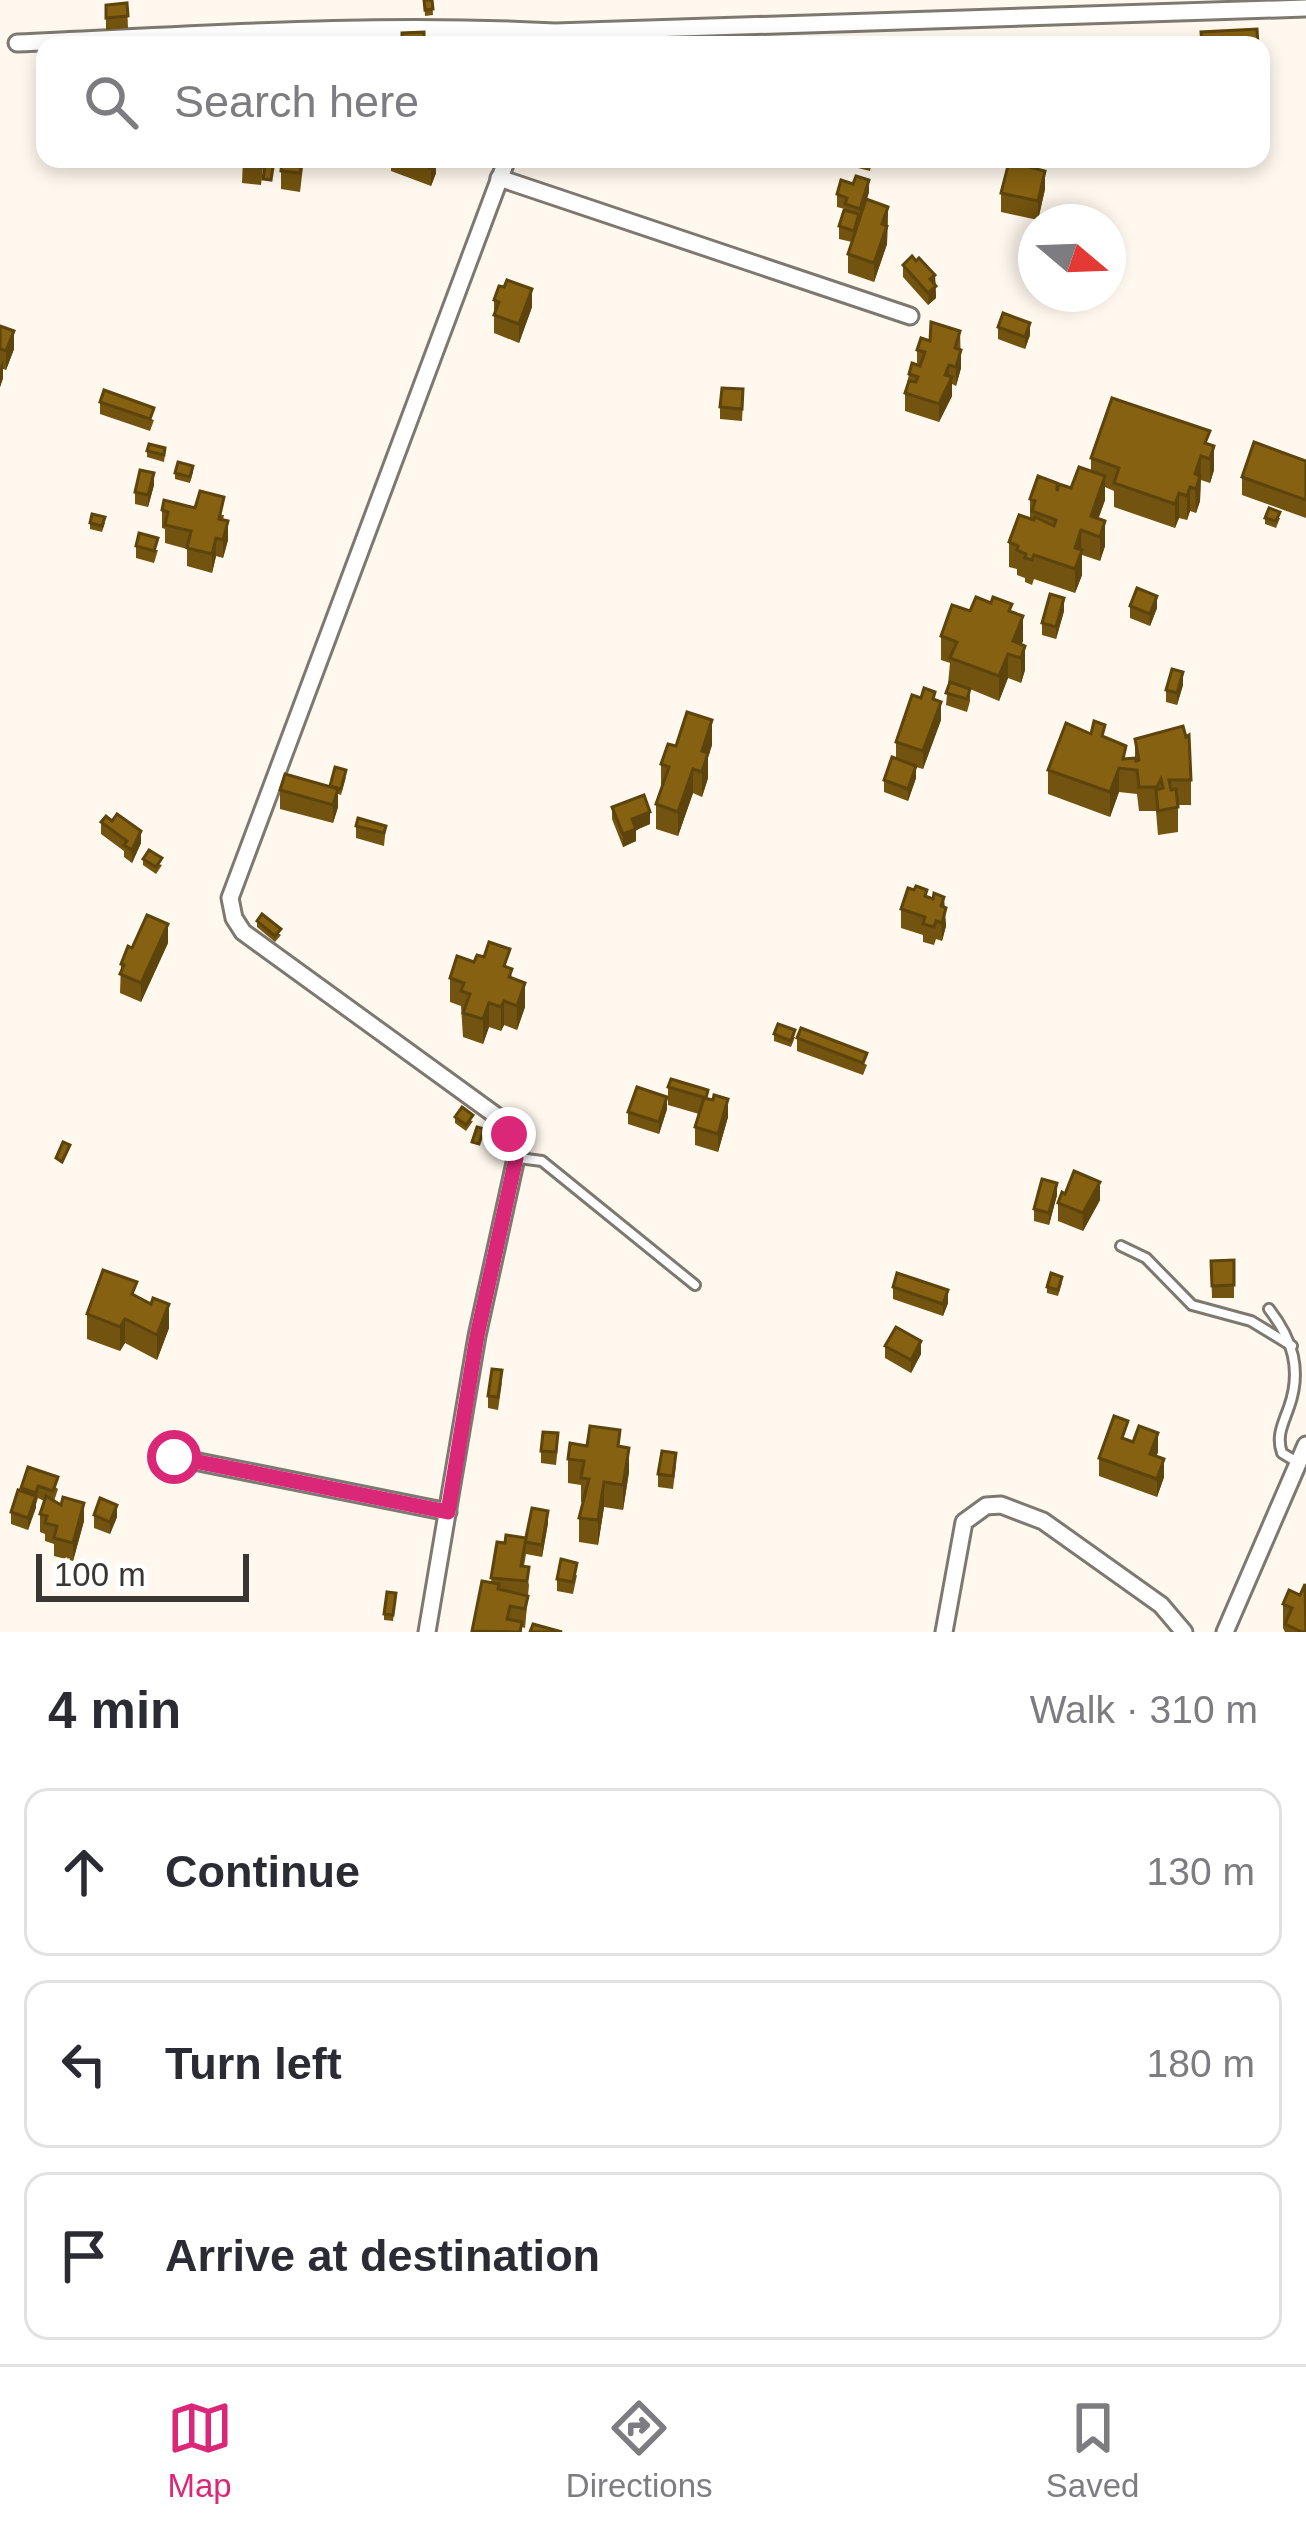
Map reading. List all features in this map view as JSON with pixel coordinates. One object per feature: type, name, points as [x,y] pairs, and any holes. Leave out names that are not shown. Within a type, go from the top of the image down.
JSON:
[{"type":"street","points":[[626,36],[1306,8]]},
{"type":"street","points":[[179,36],[463,27],[530,36]]},
{"type":"street","points":[[17,43],[36,42]]},
{"type":"street","points":[[427,1632],[477,1336],[516,1158],[513,1142],[498,1117],[243,932],[230,898],[503,168]]},
{"type":"street","points":[[499,178],[910,316]]},
{"type":"street","points":[[1225,1632],[1306,1445]]},
{"type":"street","points":[[174,1457],[448,1512]]},
{"type":"street","points":[[944,1632],[964,1522],[986,1506],[1001,1505],[1043,1521],[1161,1605],[1184,1632]]},
{"type":"lane","points":[[516,1158],[542,1161],[695,1285]]},
{"type":"lane","points":[[1121,1246],[1146,1258],[1192,1305],[1251,1321],[1292,1346]]},
{"type":"lane","points":[[1270,1309],[1292,1346],[1296,1385],[1278,1442],[1282,1453],[1299,1462]]},
{"type":"building","points":[[127,3],[128,16],[106,18],[106,5]]},
{"type":"building","points":[[1257,29],[1257,36],[1201,36],[1201,32]]},
{"type":"building","points":[[265,168],[273,168],[271,180],[263,179]]},
{"type":"building","points":[[1007,168],[1045,171],[1038,201],[1001,193]]},
{"type":"building","points":[[856,176],[869,180],[860,209],[845,204],[847,198],[837,194],[841,180],[853,184]]},
{"type":"building","points":[[866,199],[888,207],[882,224],[887,226],[874,263],[848,254]]},
{"type":"building","points":[[844,210],[859,214],[854,231],[839,226]]},
{"type":"building","points":[[912,256],[935,275],[930,279],[936,286],[928,293],[903,265]]},
{"type":"building","points":[[507,280],[532,289],[519,324],[494,315],[499,286],[504,287]]},
{"type":"building","points":[[1003,313],[1030,323],[1025,337],[998,327]]},
{"type":"building","points":[[931,322],[960,331],[955,348],[961,350],[956,367],[949,365],[945,375],[952,377],[939,404],[905,393],[909,381],[916,382],[918,377],[909,374],[912,363],[920,366],[925,352],[917,350],[921,338],[930,341]]},
{"type":"building","points":[[0,326],[14,331],[6,351],[0,349]]},
{"type":"building","points":[[722,388],[743,389],[742,409],[720,407]]},
{"type":"building","points":[[104,390],[154,408],[150,419],[100,402]]},
{"type":"building","points":[[1112,398],[1210,431],[1205,443],[1214,446],[1210,459],[1201,456],[1196,489],[1190,487],[1187,496],[1179,493],[1175,504],[1114,483],[1119,468],[1091,458]]},
{"type":"building","points":[[1254,442],[1306,461],[1306,500],[1242,477]]},
{"type":"building","points":[[149,444],[165,448],[164,455],[147,451]]},
{"type":"building","points":[[178,462],[193,466],[190,477],[175,473]]},
{"type":"building","points":[[1079,467],[1105,476],[1091,516],[1105,521],[1100,537],[1081,530],[1075,548],[1082,550],[1075,569],[1034,555],[1032,560],[1025,558],[1009,542],[1019,515],[1054,526],[1056,520],[1032,511],[1035,501],[1030,499],[1038,476],[1057,483],[1057,491],[1059,484],[1071,488]]},
{"type":"building","points":[[140,470],[154,473],[148,495],[135,492]]},
{"type":"building","points":[[200,491],[224,497],[219,519],[228,521],[223,540],[216,538],[212,554],[187,548],[191,531],[165,525],[168,512],[162,510],[164,500],[195,508]]},
{"type":"building","points":[[1269,508],[1280,512],[1276,521],[1265,518]]},
{"type":"building","points":[[92,514],[105,517],[102,526],[90,523]]},
{"type":"building","points":[[139,533],[158,538],[154,551],[136,546]]},
{"type":"building","points":[[1137,588],[1157,596],[1150,614],[1130,606]]},
{"type":"building","points":[[1050,594],[1064,598],[1056,627],[1042,623]]},
{"type":"building","points":[[976,597],[1012,604],[1009,611],[1023,616],[1013,641],[1025,646],[1021,658],[1008,654],[999,676],[950,658],[957,642],[941,636],[952,605],[970,611]]},
{"type":"building","points":[[1172,669],[1183,672],[1177,693],[1166,690]]},
{"type":"building","points":[[950,682],[970,689],[967,699],[946,693]]},
{"type":"building","points":[[924,688],[935,692],[933,699],[941,702],[923,751],[896,742],[912,695],[921,698]]},
{"type":"building","points":[[687,712],[712,720],[702,751],[708,753],[702,772],[693,769],[678,812],[656,804],[669,767],[661,764],[668,744],[676,746]]},
{"type":"building","points":[[1094,721],[1105,725],[1102,736],[1126,746],[1123,759],[1136,761],[1135,739],[1183,726],[1186,737],[1189,735],[1191,780],[1169,780],[1171,790],[1176,789],[1178,807],[1158,811],[1156,790],[1163,788],[1161,779],[1157,787],[1139,787],[1137,770],[1119,768],[1110,792],[1048,770],[1066,723],[1091,734]]},
{"type":"building","points":[[892,757],[916,766],[908,789],[884,780]]},
{"type":"building","points":[[335,767],[346,770],[341,789],[330,786]]},
{"type":"building","points":[[285,774],[338,789],[333,805],[280,790]]},
{"type":"building","points":[[644,795],[650,812],[632,819],[636,829],[623,834],[612,807]]},
{"type":"building","points":[[117,814],[141,831],[132,850],[101,822],[106,816],[112,821]]},
{"type":"building","points":[[358,818],[386,826],[384,833],[356,826]]},
{"type":"building","points":[[149,850],[162,858],[156,867],[143,859]]},
{"type":"building","points":[[908,888],[927,890],[925,896],[944,897],[942,923],[923,924],[925,917],[901,909]]},
{"type":"building","points":[[262,914],[281,929],[275,936],[257,921]]},
{"type":"building","points":[[147,915],[168,924],[141,983],[120,974],[128,946],[132,948]]},
{"type":"building","points":[[489,942],[510,949],[504,966],[512,969],[509,977],[525,983],[517,1006],[489,1003],[483,1019],[463,1013],[470,994],[461,991],[464,983],[450,978],[457,956],[474,962],[477,955],[484,957]]},
{"type":"building","points":[[778,1024],[795,1030],[791,1041],[774,1034]]},
{"type":"building","points":[[801,1028],[867,1053],[863,1063],[797,1038]]},
{"type":"building","points":[[671,1079],[708,1090],[706,1098],[668,1087]]},
{"type":"building","points":[[637,1087],[667,1097],[659,1122],[628,1112]]},
{"type":"building","points":[[714,1095],[728,1099],[718,1134],[695,1127],[704,1098],[713,1100]]},
{"type":"building","points":[[462,1107],[473,1115],[466,1125],[455,1117]]},
{"type":"building","points":[[477,1127],[484,1129],[479,1144],[472,1142]]},
{"type":"building","points":[[63,1142],[70,1145],[62,1162],[56,1158]]},
{"type":"building","points":[[1074,1171],[1100,1182],[1083,1213],[1058,1203]]},
{"type":"building","points":[[1042,1179],[1057,1183],[1049,1213],[1034,1209]]},
{"type":"building","points":[[1234,1260],[1234,1285],[1212,1286],[1211,1261]]},
{"type":"building","points":[[103,1270],[137,1282],[132,1294],[151,1304],[153,1298],[169,1304],[157,1335],[125,1319],[120,1327],[87,1314]]},
{"type":"building","points":[[897,1273],[948,1290],[943,1304],[893,1287]]},
{"type":"building","points":[[1051,1273],[1062,1277],[1058,1290],[1047,1287]]},
{"type":"building","points":[[896,1327],[921,1341],[911,1360],[885,1346]]},
{"type":"building","points":[[492,1369],[502,1370],[498,1397],[488,1396]]},
{"type":"building","points":[[1114,1416],[1128,1421],[1122,1438],[1133,1442],[1139,1426],[1158,1433],[1150,1454],[1164,1459],[1157,1479],[1099,1458]]},
{"type":"building","points":[[590,1426],[620,1430],[618,1446],[629,1448],[623,1485],[604,1482],[598,1520],[579,1518],[589,1479],[581,1478],[584,1461],[568,1459],[570,1443],[587,1446]]},
{"type":"building","points":[[543,1432],[558,1433],[556,1452],[541,1451]]},
{"type":"building","points":[[662,1451],[676,1453],[673,1476],[658,1474]]},
{"type":"building","points":[[28,1467],[58,1477],[53,1491],[21,1488]]},
{"type":"building","points":[[18,1490],[36,1496],[28,1518],[11,1512]]},
{"type":"building","points":[[46,1496],[61,1505],[63,1497],[84,1503],[73,1543],[54,1538],[57,1526],[45,1523],[47,1516],[40,1514]]},
{"type":"building","points":[[100,1498],[117,1505],[110,1522],[94,1515]]},
{"type":"building","points":[[532,1508],[548,1511],[542,1545],[525,1542]]},
{"type":"building","points":[[506,1535],[526,1538],[521,1566],[529,1567],[527,1581],[491,1578],[497,1542],[505,1543]]},
{"type":"building","points":[[561,1559],[577,1563],[573,1582],[557,1579]]},
{"type":"building","points":[[482,1581],[528,1596],[525,1609],[510,1606],[507,1619],[522,1622],[520,1632],[472,1631]]},
{"type":"building","points":[[1305,1584],[1306,1632],[1302,1632],[1285,1624],[1292,1608],[1283,1604],[1289,1590],[1300,1595]]},
{"type":"building","points":[[387,1592],[396,1593],[393,1615],[384,1614]]},
{"type":"building","points":[[533,1624],[562,1632],[530,1632]]},
{"type":"route","points":[[174,1457],[448,1512],[477,1336],[516,1158],[509,1134]]}]
